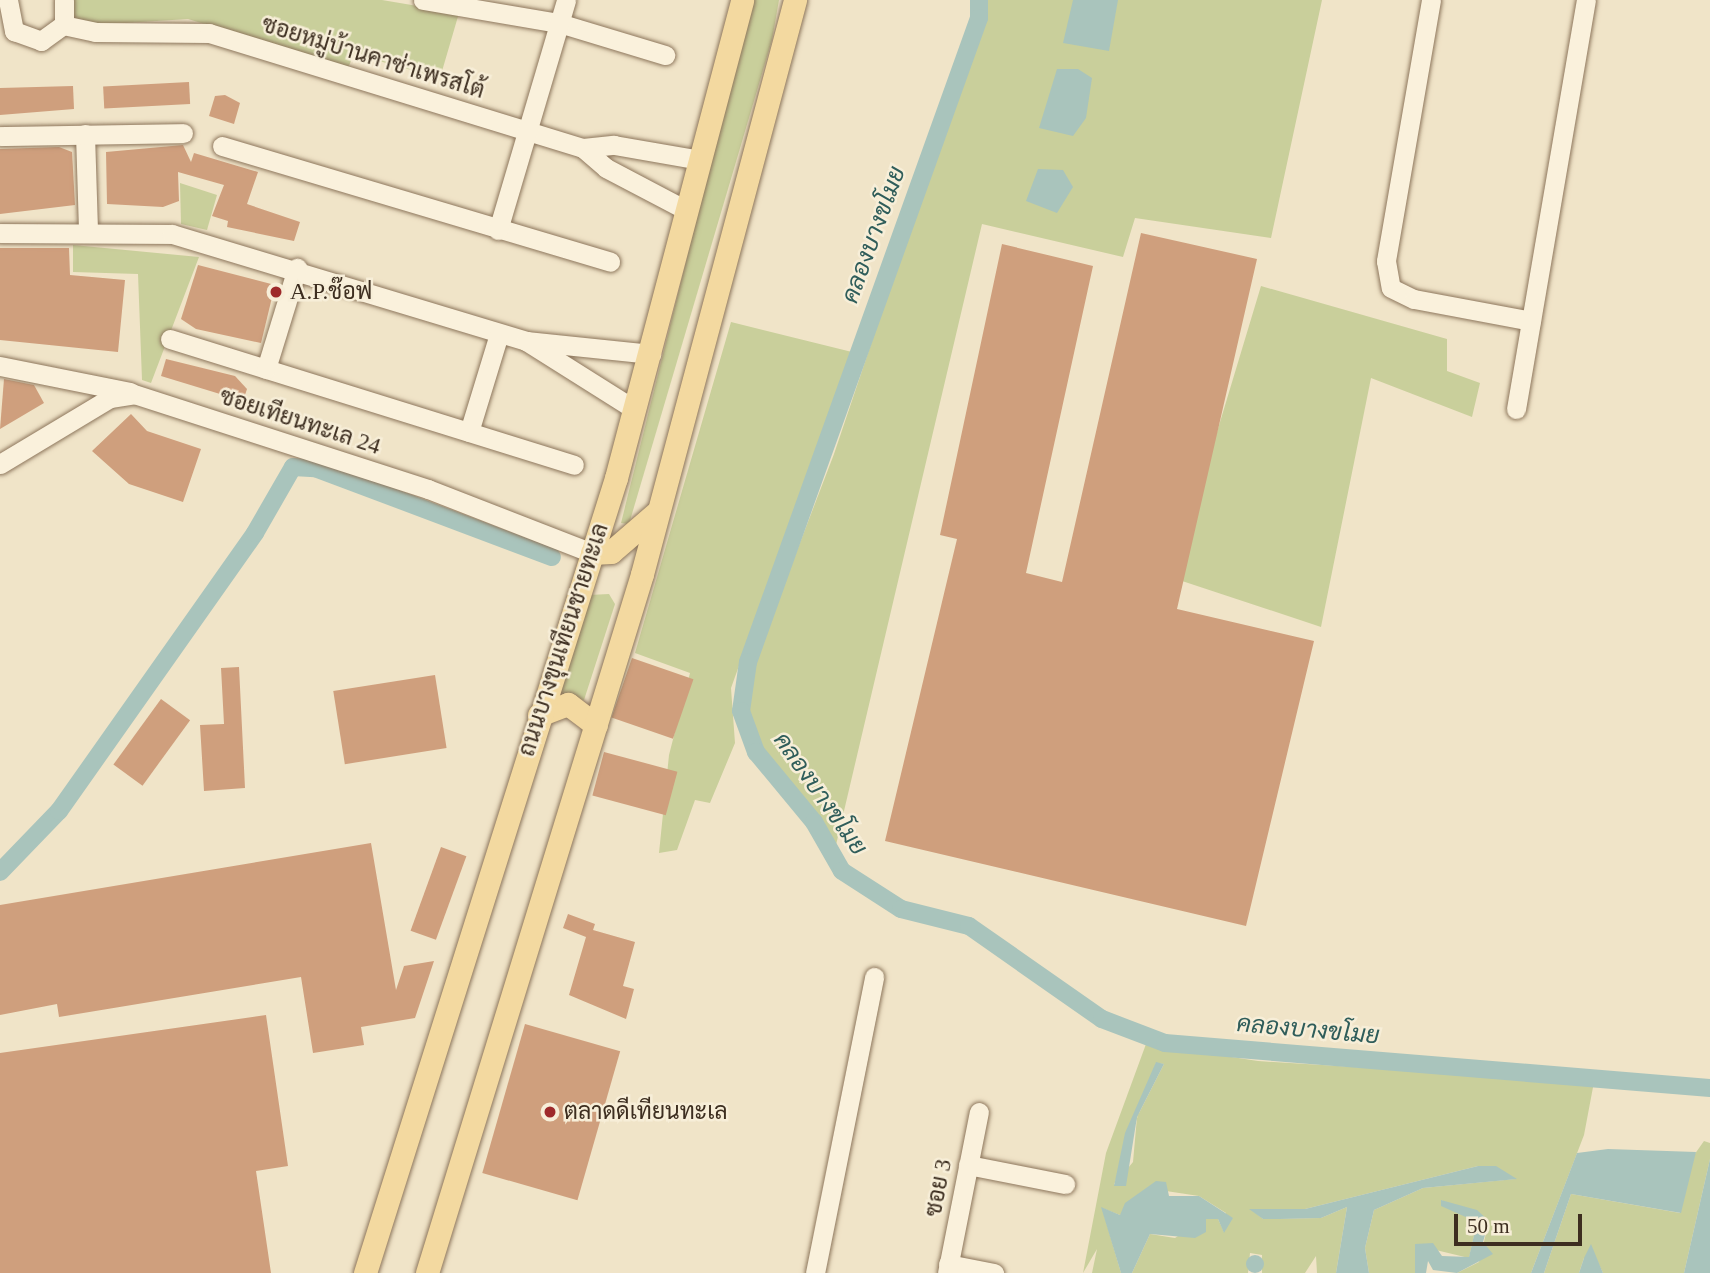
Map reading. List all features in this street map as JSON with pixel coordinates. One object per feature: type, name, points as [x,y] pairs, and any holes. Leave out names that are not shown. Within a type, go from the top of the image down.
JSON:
[{"type":"main road","name":"ถนนบางขุนเทียนชายทะเล","points":[[365,1273],[635,409],[742,0]]},
{"type":"main road","points":[[428,1273],[660,507],[794,3]]},
{"type":"main road","points":[[592,553],[611,552],[660,507]]},
{"type":"main road","points":[[539,715],[568,704],[596,725]]},
{"type":"street","name":"ซอยหมู่บ้านคาซ่าเพรสโต้","points":[[8,0],[4,24],[22,38],[41,41],[63,25],[209,33],[583,148],[649,151],[700,160]]},
{"type":"street","points":[[63,25],[64,0]]},
{"type":"street","points":[[423,0],[559,23],[665,55]]},
{"type":"street","points":[[498,230],[566,0]]},
{"type":"street","points":[[1431,0],[1388,278],[1401,296],[1531,320]]},
{"type":"street","points":[[1516,409],[1586,0]]},
{"type":"street","points":[[0,136],[183,133]]},
{"type":"street","points":[[85,134],[88,230]]},
{"type":"street","points":[[222,146],[610,262]]},
{"type":"street","name":"ซอยหมู่บ้านคาซ่าเพรสโต้","points":[[583,148],[638,185],[686,210]]},
{"type":"street","points":[[638,185],[649,151]]},
{"type":"street","points":[[0,233],[88,230],[172,234],[297,268],[526,341],[651,354]]},
{"type":"street","points":[[266,369],[297,268]]},
{"type":"street","points":[[469,432],[499,334]]},
{"type":"street","points":[[170,340],[574,466]]},
{"type":"street","points":[[526,341],[635,409]]},
{"type":"street","points":[[589,379],[600,347]]},
{"type":"street","name":"ซอยเทียนทะเล 24","points":[[0,366],[134,394],[428,489],[592,553]]},
{"type":"street","points":[[0,464],[110,398],[134,394]]},
{"type":"street","points":[[815,1273],[874,977]]},
{"type":"street","name":"ซอย 3","points":[[948,1269],[979,1112]]},
{"type":"street","points":[[968,1165],[1065,1184]]},
{"type":"street","points":[[948,1269],[994,1273]]},
{"type":"green space","points":[[74,0],[382,0],[459,13],[440,78],[354,54],[348,68],[188,19],[93,25],[73,17]]},
{"type":"green space","points":[[751,0],[779,0],[772,40],[629,524],[621,523]]},
{"type":"green space","points":[[987,0],[1322,0],[1271,238],[1135,218],[1123,257],[982,224],[836,845],[762,748],[746,712],[752,668],[834,454]]},
{"type":"green space","points":[[180,183],[217,195],[207,230],[181,224]]},
{"type":"green space","points":[[73,245],[199,257],[151,383],[142,380],[138,274],[73,272]]},
{"type":"green space","points":[[1261,286],[1447,339],[1447,371],[1480,383],[1472,417],[1371,378],[1321,627],[1173,578]]},
{"type":"green space","points":[[731,322],[852,352],[731,688],[735,743],[710,803],[695,800],[677,850],[659,853],[669,755],[690,673],[635,653]]},
{"type":"green space","points":[[609,594],[615,604],[584,700],[560,694],[589,595]]},
{"type":"green space","points":[[1146,1044],[1258,1061],[1594,1082],[1584,1135],[1531,1273],[1457,1273],[1479,1262],[1489,1221],[1441,1200],[1477,1222],[1469,1258],[1415,1245],[1415,1273],[1369,1273],[1365,1248],[1374,1210],[1423,1188],[1515,1179],[1478,1166],[1305,1209],[1251,1209],[1263,1219],[1321,1218],[1347,1207],[1336,1273],[1317,1273],[1316,1256],[1305,1273],[1262,1273],[1262,1255],[1250,1253],[1248,1273],[1132,1273],[1150,1234],[1175,1238],[1205,1218],[1218,1219],[1224,1232],[1226,1213],[1199,1196],[1166,1191],[1120,1215],[1102,1208],[1121,1273],[1092,1273],[1097,1249],[1083,1273],[1106,1153]],"holes":[[[1156,1063],[1164,1064],[1138,1115]],[[1137,1119],[1133,1162],[1114,1185]]]},
{"type":"green space","points":[[1704,1141],[1710,1143],[1710,1159],[1684,1273],[1603,1273],[1596,1258],[1584,1258],[1579,1273],[1544,1273],[1571,1194],[1680,1213],[1692,1158]]},
{"type":"water","points":[[1073,0],[1118,0],[1109,51],[1063,43]]},
{"type":"water","points":[[1057,69],[1078,69],[1092,78],[1086,118],[1073,136],[1039,128]]},
{"type":"water","points":[[1038,169],[1063,170],[1073,187],[1057,213],[1026,201]]},
{"type":"water","points":[[1156,1062],[1164,1064],[1137,1117],[1126,1186],[1114,1186],[1125,1133]]},
{"type":"water","points":[[1608,1149],[1696,1152],[1681,1213],[1571,1194],[1544,1273],[1531,1273],[1577,1153]]},
{"type":"water","points":[[1710,1159],[1710,1273],[1684,1273]]},
{"type":"water","points":[[1478,1166],[1496,1166],[1517,1179],[1423,1188],[1374,1210],[1365,1248],[1369,1273],[1336,1273],[1347,1207],[1321,1218],[1280,1219],[1263,1219],[1249,1209],[1305,1209]]},
{"type":"water","points":[[1156,1181],[1166,1182],[1169,1196],[1199,1196],[1233,1218],[1224,1233],[1218,1219],[1206,1219],[1206,1232],[1195,1238],[1150,1234],[1132,1273],[1121,1273],[1101,1207],[1120,1215],[1125,1203]]},
{"type":"water","points":[[1441,1200],[1477,1210],[1489,1221],[1483,1242],[1493,1254],[1457,1273],[1433,1270],[1428,1261],[1426,1273],[1415,1273],[1415,1244],[1433,1243],[1442,1256],[1469,1257],[1477,1222],[1441,1206]]},
{"type":"water","points":[[1591,1244],[1603,1273],[1579,1273],[1584,1258]]},
{"type":"water","points":[[1255,1255],[1261,1258],[1264,1264],[1261,1270],[1255,1273],[1249,1270],[1246,1264],[1249,1258]]},
{"type":"building","points":[[189,82],[190,104],[104,108],[103,87]]},
{"type":"building","points":[[73,86],[74,109],[0,115],[0,88]]},
{"type":"building","points":[[225,95],[240,103],[234,124],[209,116],[215,96]]},
{"type":"building","points":[[183,145],[191,162],[194,153],[258,172],[247,204],[300,222],[294,241],[227,227],[228,221],[212,216],[224,185],[178,172],[179,201],[163,207],[107,204],[106,152]]},
{"type":"building","points":[[59,147],[72,152],[75,205],[0,214],[0,149]]},
{"type":"building","points":[[1141,233],[1257,259],[1177,609],[1314,641],[1246,926],[885,841],[957,539],[940,535],[1002,244],[1093,266],[1026,573],[1062,582]]},
{"type":"building","points":[[0,248],[69,248],[70,275],[125,280],[118,352],[0,340]]},
{"type":"building","points":[[198,265],[275,285],[261,343],[196,329],[181,319]]},
{"type":"building","points":[[166,359],[235,376],[247,389],[243,401],[161,376]]},
{"type":"building","points":[[4,379],[34,385],[44,403],[0,429]]},
{"type":"building","points":[[131,414],[147,431],[201,449],[183,502],[129,484],[92,451]]},
{"type":"building","points":[[632,658],[693,679],[673,739],[611,718]]},
{"type":"building","points":[[239,667],[245,788],[204,791],[200,725],[224,724],[221,668]]},
{"type":"building","points":[[435,675],[447,748],[345,764],[333,691]]},
{"type":"building","points":[[161,699],[190,720],[143,786],[113,765]]},
{"type":"building","points":[[604,752],[677,772],[666,815],[592,795]]},
{"type":"building","points":[[371,843],[396,990],[404,966],[434,961],[415,1018],[361,1027],[364,1045],[313,1053],[301,977],[59,1017],[57,1004],[0,1015],[0,905]]},
{"type":"building","points":[[441,847],[466,856],[436,940],[411,931]]},
{"type":"building","points":[[568,914],[595,924],[593,930],[635,942],[623,986],[634,989],[626,1019],[569,995],[586,937],[563,928]]},
{"type":"building","points":[[266,1015],[288,1166],[256,1171],[271,1273],[0,1273],[0,1053]]},
{"type":"building","name":"ตลาดดีเทียนทะเล","points":[[525,1024],[620,1051],[577,1200],[482,1173]]},
{"type":"waterway","name":"คลองบางขโมย","points":[[979,0],[979,18],[748,662],[741,711],[756,752],[814,822],[842,871],[901,909],[969,926],[1102,1019],[1165,1043],[1710,1088]]},
{"type":"waterway","points":[[0,872],[59,811],[255,533],[293,467],[315,468],[552,557]]},
{"type":"place","name":"A.P.ช๊อฟ","points":[[276,292]]},
{"type":"place","name":"ตลาดดีเทียนทะเล","points":[[550,1112]]}]
